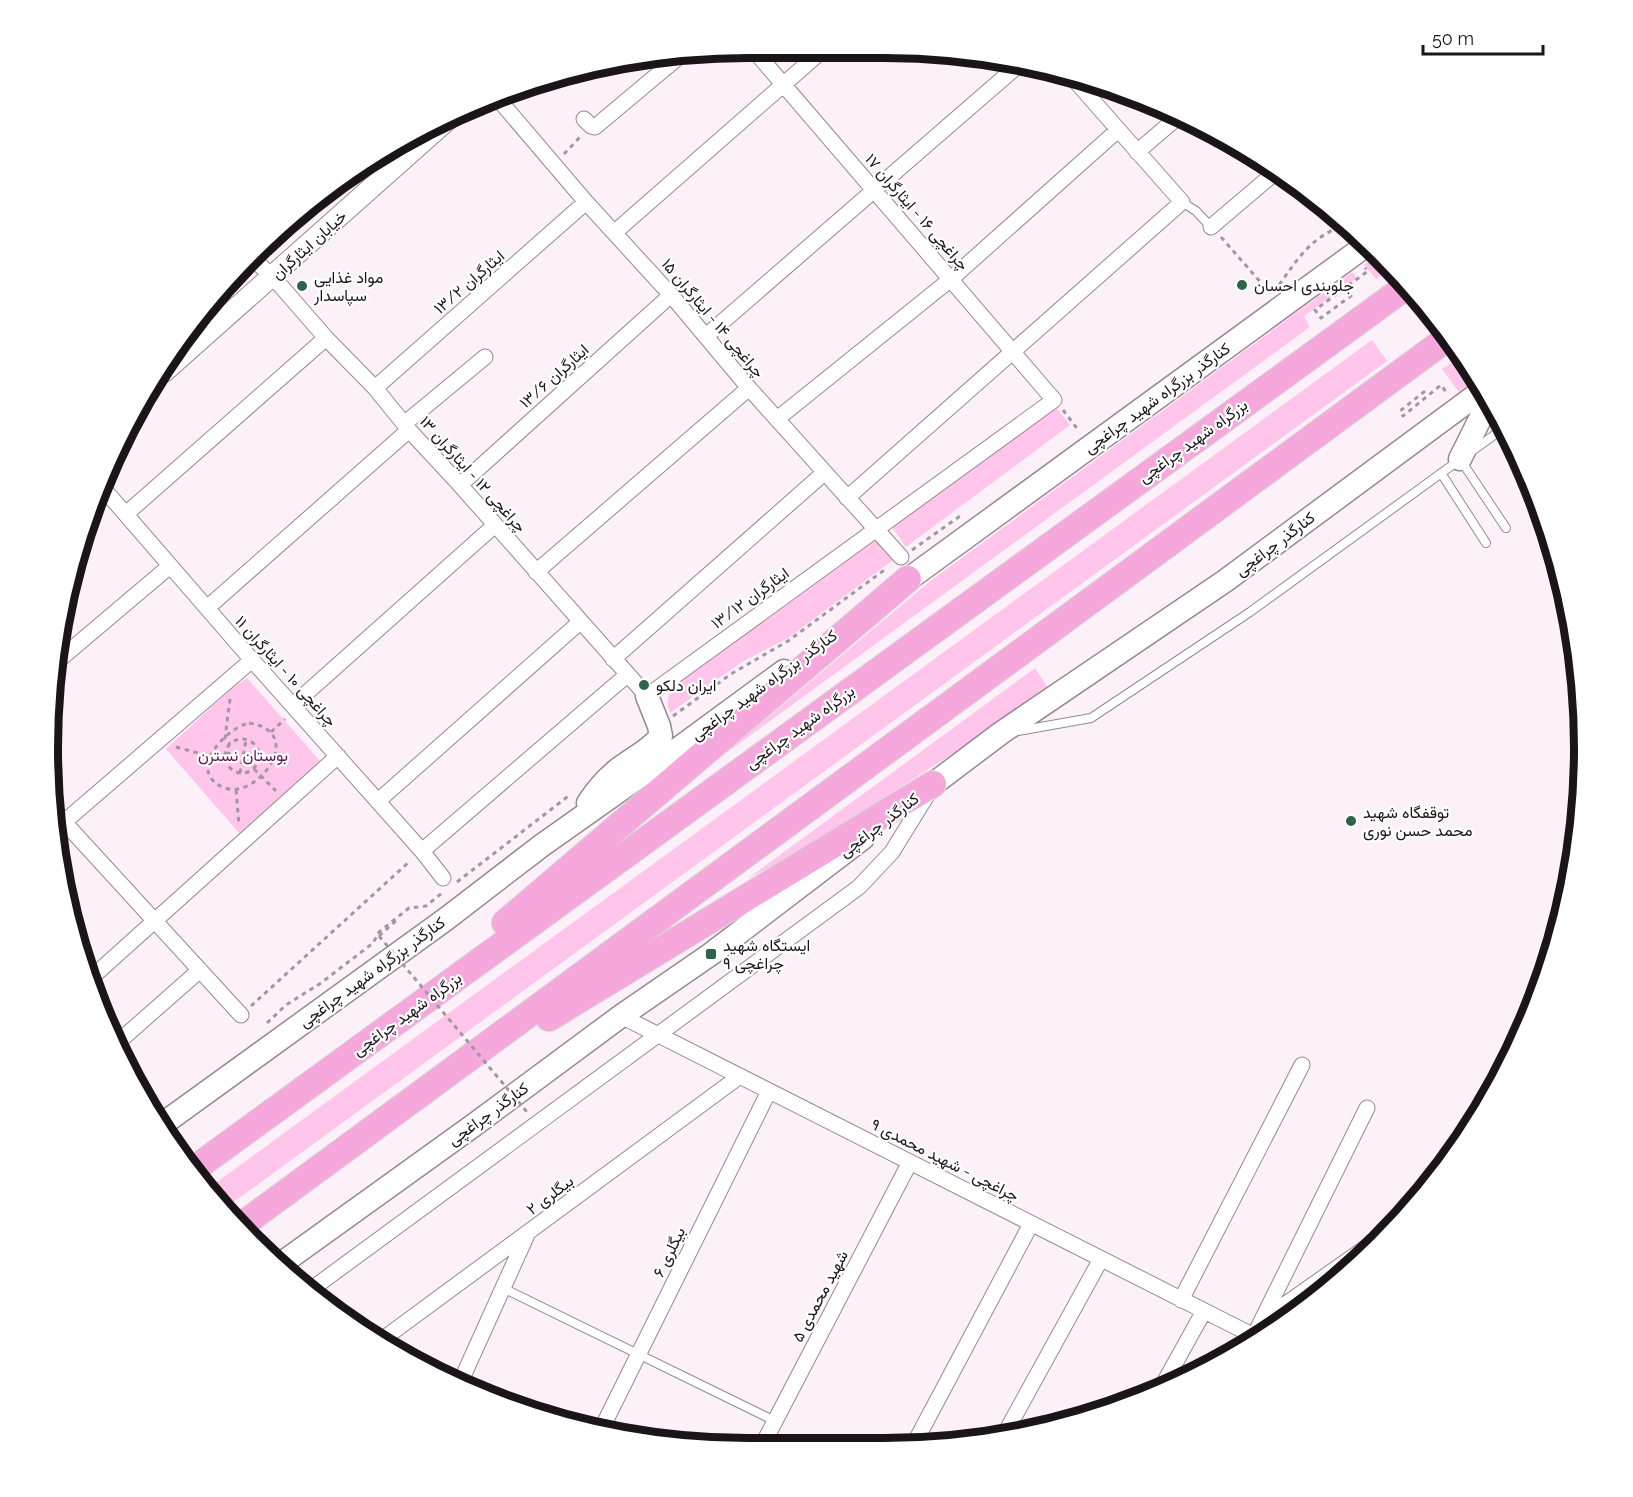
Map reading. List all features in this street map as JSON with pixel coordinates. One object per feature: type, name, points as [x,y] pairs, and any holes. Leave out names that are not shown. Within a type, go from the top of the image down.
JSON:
[{"type":"highway","name":"بزرگراه شهید چراغچی","points":[[199,1166],[1400,291]]},
{"type":"highway","points":[[247,1221],[1442,342]]},
{"type":"highway","points":[[1379,387],[1446,348]]},
{"type":"highway","points":[[349,1056],[905,568]]},
{"type":"highway","points":[[405,1106],[933,784]]},
{"type":"main road","name":"کنارگذر بزرگراه شهید چراغچی","points":[[167,1120],[261,1041],[446,919],[576,821],[671,754],[905,568],[1277,295],[1359,249]]},
{"type":"main road","name":"کنارگذر چراغچی","points":[[286,1260],[621,1016],[711,954],[1001,733],[1225,581],[1476,395]]},
{"type":"main road","points":[[1460,459],[1485,409]]},
{"type":"main road","points":[[576,821],[597,791],[615,772],[655,743],[661,736],[646,696]]},
{"type":"street","name":"چراغچی ۱۶ - ایثارگران ۱۷","points":[[760,58],[1054,400]]},
{"type":"street","points":[[615,232],[814,58]]},
{"type":"street","points":[[587,123],[595,127],[672,63]]},
{"type":"street","points":[[706,336],[1012,71]]},
{"type":"street","points":[[847,498],[1182,202],[1081,87]]},
{"type":"street","name":"چراغچی ۱۴ - ایثارگران ۱۵","points":[[503,104],[586,202],[671,295],[749,388],[875,529],[905,568]]},
{"type":"street","points":[[1137,152],[1172,122]]},
{"type":"street","points":[[777,419],[951,279],[1118,130]]},
{"type":"street","name":"خیابان ایثارگران","points":[[178,360],[427,138]]},
{"type":"street","points":[[1211,227],[1270,177]]},
{"type":"street","name":"ایثارگران ۱۳/۲","points":[[375,388],[586,202]]},
{"type":"street","name":"چراغچی ۱۲ - ایثارگران ۱۳","points":[[258,264],[375,388],[406,427],[646,696]]},
{"type":"street","name":"ایثارگران ۱۳/۶","points":[[460,485],[671,295]]},
{"type":"street","points":[[126,514],[326,338]]},
{"type":"street","points":[[207,608],[484,357]]},
{"type":"street","points":[[536,572],[749,388]]},
{"type":"street","name":"ایثارگران ۱۳/۱۲","points":[[646,696],[1054,400]]},
{"type":"street","points":[[613,659],[824,473]]},
{"type":"street","name":"چراغچی ۱۰ - ایثارگران ۱۱","points":[[108,493],[422,851],[447,884]]},
{"type":"street","points":[[293,705],[495,525]]},
{"type":"street","points":[[65,655],[170,566]]},
{"type":"street","points":[[378,801],[580,622]]},
{"type":"street","points":[[62,818],[157,742],[252,660]]},
{"type":"street","points":[[422,851],[627,675]]},
{"type":"street","points":[[96,973],[338,756]]},
{"type":"street","points":[[317,1286],[859,887],[892,852],[933,784]]},
{"type":"street","points":[[63,826],[156,921],[241,1015]]},
{"type":"street","points":[[123,1038],[200,970]]},
{"type":"street","name":"۹ چراغچی - شهید محمدی","points":[[621,1016],[1249,1334]]},
{"type":"street","points":[[1181,1300],[1302,1065]]},
{"type":"street","name":"بیگلری ۲","points":[[388,1336],[740,1076]]},
{"type":"street","name":"بیگلری ۶","points":[[604,1423],[769,1091]]},
{"type":"street","points":[[1260,1321],[1367,1108]]},
{"type":"street","name":"شهید محمدی ۵","points":[[766,1438],[910,1162]]},
{"type":"street","points":[[918,1437],[1031,1224]]},
{"type":"street","points":[[463,1376],[528,1234]]},
{"type":"street","points":[[1009,1427],[1101,1259]]},
{"type":"street","points":[[1260,1321],[1343,1264]]},
{"type":"street","points":[[1167,1378],[1204,1311]]},
{"type":"street","name":"۹ چراغچی - شهید محمدی","points":[[1257,1329],[1260,1321]]},
{"type":"lane","points":[[1182,202],[1196,211],[1211,227]]},
{"type":"lane","points":[[1001,733],[1091,718],[1250,612],[1497,432]]},
{"type":"lane","points":[[1460,459],[1506,528]]},
{"type":"lane","points":[[1441,473],[1486,543]]},
{"type":"lane","points":[[503,1288],[775,1421]]},
{"type":"path","points":[[555,164],[587,123]]},
{"type":"path","points":[[1211,227],[1277,295]]},
{"type":"path","points":[[1260,299],[1277,295],[1305,248],[1337,228]]},
{"type":"path","points":[[1352,295],[1321,318],[1315,310],[1368,272]]},
{"type":"path","points":[[1425,391],[1400,411],[1403,416],[1441,385]]},
{"type":"path","points":[[1054,400],[1080,432]]},
{"type":"path","points":[[659,726],[731,674],[905,568],[967,511]]},
{"type":"path","points":[[230,744],[225,738],[231,689]]},
{"type":"path","points":[[249,723],[268,729],[275,737],[276,754],[272,763],[245,787],[236,790],[221,786],[214,780],[209,772],[209,756],[212,749],[242,724],[249,723]]},
{"type":"path","points":[[236,740],[246,740],[256,747],[259,753],[258,759],[254,769],[240,773],[227,765],[225,753],[230,744],[236,740]]},
{"type":"path","points":[[240,773],[246,740]]},
{"type":"path","points":[[157,742],[209,756]]},
{"type":"path","points":[[225,753],[258,759]]},
{"type":"path","points":[[254,769],[287,802]]},
{"type":"path","points":[[236,790],[240,844]]},
{"type":"path","points":[[261,1041],[286,1005],[373,943],[380,932],[409,908],[426,906],[447,884],[575,791]]},
{"type":"path","points":[[241,1015],[422,851]]},
{"type":"path","points":[[409,908],[379,936],[527,1112]]},
{"type":"green space","points":[[1371,260],[1384,274],[1376,279],[1364,265]]},
{"type":"green space","points":[[1352,272],[1357,278],[1304,316],[1310,327],[719,758],[929,582]]},
{"type":"green space","points":[[1372,340],[1387,361],[231,1204],[214,1184]]},
{"type":"green space","points":[[1455,360],[1470,384],[1459,392],[1442,369]]},
{"type":"green space","points":[[1054,405],[1070,425],[906,547],[891,526]]},
{"type":"green space","points":[[874,536],[893,560],[788,638],[742,662],[670,713],[669,697],[673,688],[685,676]]},
{"type":"green space","points":[[1035,668],[1050,691],[795,855],[747,879]]},
{"type":"green space","name":"بوستان نسترن","points":[[247,678],[320,761],[239,833],[166,749],[231,689]]},
{"type":"place","name":"جلوبندی احسان","points":[[1242,285]]},
{"type":"place","name":"مواد غذایی سپاسدار","points":[[302,286]]},
{"type":"place","name":"ایران دلکو","points":[[644,685]]},
{"type":"place","name":"توقفگاه شهید محمد حسن نوری","points":[[1351,821]]},
{"type":"place","name":"ایستگاه شهید چراغچی ۹","points":[[711,954]]}]
